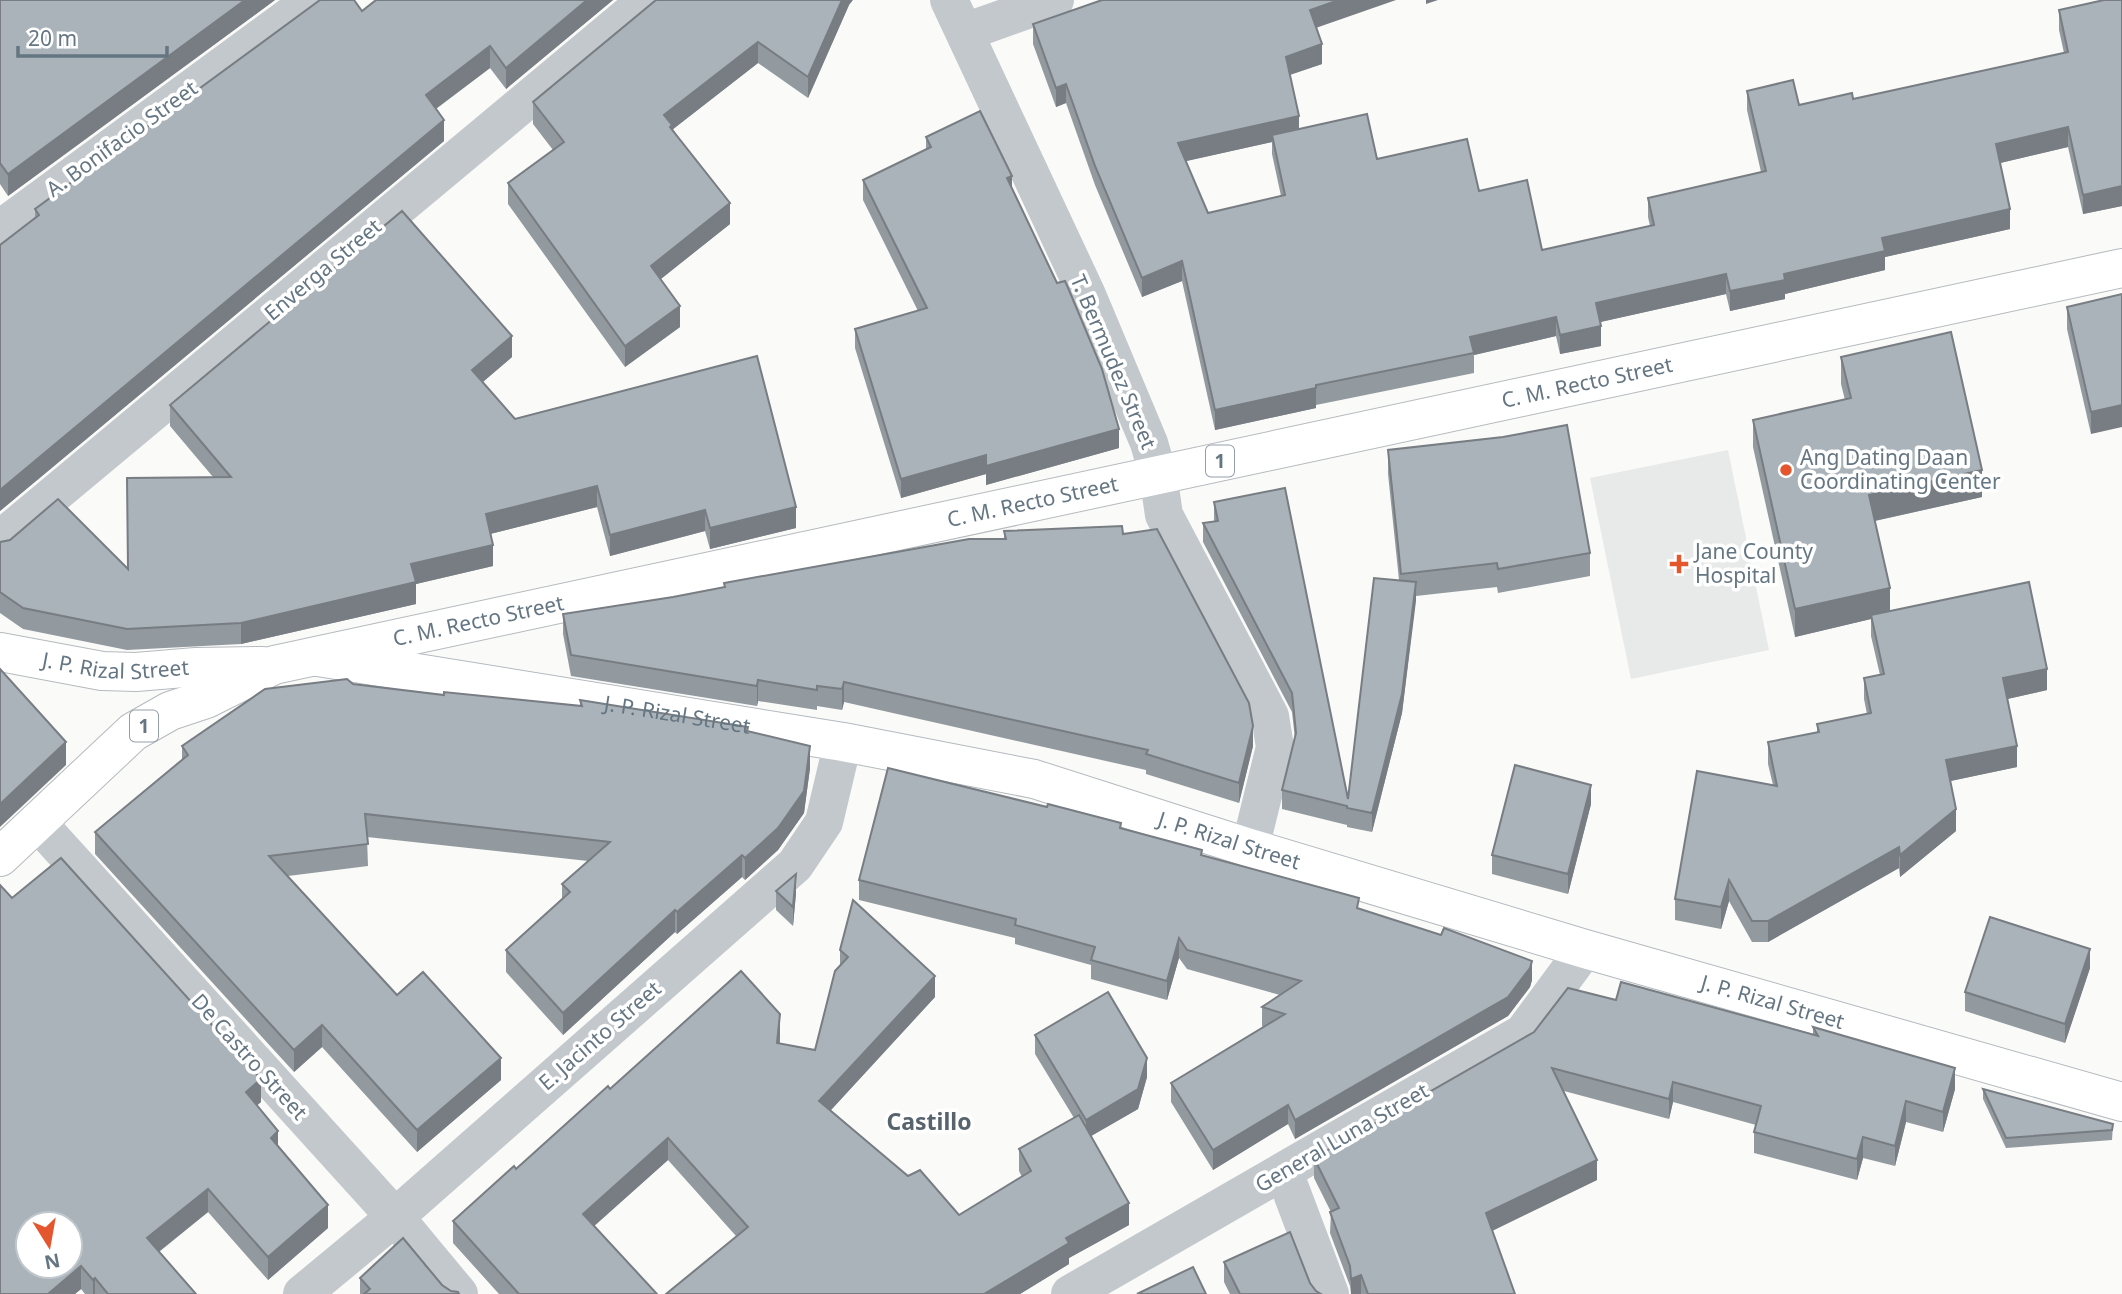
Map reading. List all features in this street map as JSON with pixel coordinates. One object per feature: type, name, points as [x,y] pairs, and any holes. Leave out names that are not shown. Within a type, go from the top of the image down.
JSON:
[{"type":"main road","name":"C. M. Recto Street","points":[[0,857],[132,732],[170,711],[206,699],[274,665],[2122,268]]},
{"type":"main road","name":"J. P. Rizal Street","points":[[0,652],[102,671],[136,672],[274,665]]},
{"type":"main road","name":"J. P. Rizal Street","points":[[318,657],[842,742],[1034,779],[1250,848],[1585,949],[2122,1102]]},
{"type":"street","name":"A. Bonifacio Street","points":[[0,229],[312,0]]},
{"type":"street","name":"Enverga Street","points":[[0,542],[647,0]]},
{"type":"street","points":[[956,16],[1055,0]]},
{"type":"street","name":"T. Bermudez Street","points":[[956,16],[1087,295],[1149,443],[1158,474],[1164,515],[1270,716],[1275,747],[1250,848]]},
{"type":"street","name":"E. Jacinto Street","points":[[302,1294],[395,1217],[795,865],[824,822],[842,742]]},
{"type":"street","name":"De Castro Street","points":[[37,822],[395,1217],[459,1294]]},
{"type":"street","name":"General Luna Street","points":[[1070,1294],[1522,1033],[1585,949]]},
{"type":"street","points":[[1284,1172],[1330,1294]]},
{"type":"shaded area","name":"Jane County Hospital","points":[[1728,450],[1769,650],[1631,679],[1590,478]]},
{"type":"building","points":[[0,0],[245,0],[8,174],[0,163]]},
{"type":"building","points":[[320,0],[354,0],[362,11],[376,0],[587,0],[506,68],[490,46],[426,95],[444,120],[0,490],[0,245],[39,215],[35,209]]},
{"type":"building","points":[[656,0],[842,0],[808,77],[758,42],[664,115],[672,125],[670,127],[730,203],[651,266],[680,306],[625,346],[508,183],[564,142],[533,102]]},
{"type":"building","points":[[1102,0],[1339,0],[1310,10],[1322,44],[1286,57],[1299,116],[1178,143],[1208,213],[1285,195],[1272,135],[1367,114],[1377,159],[1467,139],[1479,191],[1527,180],[1542,250],[1654,225],[1648,198],[1766,171],[1747,91],[1793,80],[1799,105],[1852,93],[1853,99],[2068,52],[2059,10],[2104,0],[2122,0],[2122,186],[2083,195],[2068,127],[1996,144],[2010,209],[1882,238],[1885,251],[1784,274],[1785,280],[1730,291],[1726,274],[1596,303],[1601,326],[1560,335],[1556,317],[1470,337],[1474,353],[1316,385],[1316,388],[1215,410],[1182,261],[1142,278],[1095,166],[1066,84],[1056,88],[1033,24]]},
{"type":"building","points":[[980,111],[1012,176],[1007,178],[1057,283],[1065,281],[1069,290],[1102,369],[1119,429],[986,466],[986,455],[901,479],[855,329],[927,308],[863,180],[931,147],[926,137]]},
{"type":"building","points":[[402,211],[512,336],[472,370],[515,419],[757,356],[796,507],[710,528],[705,510],[610,535],[597,486],[486,514],[493,545],[411,564],[416,582],[241,623],[127,629],[23,608],[0,592],[0,542],[10,540],[58,499],[128,569],[127,478],[231,477],[170,405]]},
{"type":"building","points":[[2122,294],[2122,405],[2091,412],[2067,307]]},
{"type":"building","points":[[1951,332],[1982,470],[1869,495],[1890,588],[1795,609],[1753,420],[1851,398],[1841,357]]},
{"type":"building","points":[[1567,425],[1590,553],[1498,569],[1497,563],[1401,574],[1388,450],[1503,437]]},
{"type":"building","points":[[1285,488],[1348,799],[1374,578],[1416,582],[1402,694],[1372,813],[1282,790],[1296,733],[1292,693],[1203,523],[1218,521],[1214,502]]},
{"type":"building","points":[[1122,526],[1123,534],[1157,529],[1249,703],[1253,726],[1239,783],[1146,754],[1148,750],[844,682],[842,689],[817,686],[817,690],[758,680],[757,686],[571,655],[563,614],[673,597],[725,587],[724,583],[969,539],[1006,539],[1004,531]]},
{"type":"building","points":[[2029,582],[2047,669],[2003,678],[2017,746],[1946,760],[1956,809],[1900,855],[1899,847],[1768,921],[1752,921],[1729,880],[1721,907],[1675,899],[1697,771],[1777,786],[1768,742],[1819,732],[1817,724],[1871,713],[1864,678],[1884,674],[1871,615]]},
{"type":"building","points":[[0,669],[66,742],[0,804]]},
{"type":"building","points":[[347,679],[353,684],[444,695],[444,692],[582,706],[580,700],[748,727],[747,731],[810,746],[804,791],[778,828],[745,858],[742,855],[677,912],[675,910],[563,1013],[506,950],[570,892],[562,884],[610,842],[365,814],[368,844],[269,856],[397,995],[423,972],[501,1058],[417,1130],[322,1025],[294,1050],[95,832],[188,755],[182,746],[265,689]]},
{"type":"building","points":[[1515,765],[1591,785],[1568,874],[1492,855]]},
{"type":"building","points":[[888,768],[1121,823],[1120,828],[1202,850],[1201,855],[1359,898],[1357,908],[1441,935],[1444,928],[1532,961],[1530,968],[1508,997],[1295,1120],[1288,1105],[1213,1150],[1171,1083],[1285,1014],[1262,1007],[1301,981],[1187,950],[1179,938],[1167,981],[1091,960],[1095,947],[1015,925],[1016,919],[859,880]]},
{"type":"building","points":[[61,858],[261,1079],[246,1092],[278,1131],[271,1138],[328,1205],[268,1257],[208,1189],[147,1238],[196,1294],[108,1294],[84,1270],[84,1210],[14,1210],[14,1280],[64,1280],[48,1294],[0,1294],[0,885],[12,898]]},
{"type":"building","points":[[796,874],[793,907],[776,891]]},
{"type":"building","points":[[853,900],[935,976],[819,1101],[908,1176],[920,1170],[959,1215],[1031,1171],[1019,1149],[1079,1115],[1129,1203],[1066,1238],[1069,1243],[984,1294],[666,1294],[748,1227],[668,1138],[583,1214],[657,1294],[519,1294],[453,1221],[514,1166],[516,1169],[608,1086],[610,1089],[741,971],[780,1014],[777,1043],[815,1050],[835,971],[848,957],[840,950]]},
{"type":"building","points":[[1990,917],[2090,949],[2065,1024],[1965,992]]},
{"type":"building","points":[[1621,982],[1818,1036],[1813,1027],[1955,1068],[1943,1112],[1906,1101],[1895,1146],[1863,1137],[1857,1159],[1754,1132],[1761,1106],[1673,1082],[1669,1099],[1552,1068],[1597,1160],[1486,1213],[1515,1294],[1368,1294],[1361,1275],[1351,1279],[1350,1266],[1330,1212],[1339,1208],[1314,1158],[1534,1032],[1568,988],[1616,1000]]},
{"type":"building","points":[[1108,992],[1147,1058],[1138,1089],[1086,1120],[1035,1035]]},
{"type":"building","points":[[1983,1089],[2113,1124],[2112,1130],[2006,1138]]},
{"type":"building","points":[[1290,1232],[1310,1283],[1321,1294],[1240,1294],[1224,1262]]},
{"type":"building","points":[[403,1238],[442,1285],[459,1294],[364,1294],[370,1289],[360,1278]]},
{"type":"building","points":[[1193,1267],[1206,1294],[1137,1294]]},
{"type":"place","name":"Ang Dating Daan Coordinating Center","points":[[1786,470]]},
{"type":"place","name":"Jane County Hospital","points":[[1679,564]]},
{"type":"district","name":"Castillo","points":[[929,1122]]}]
